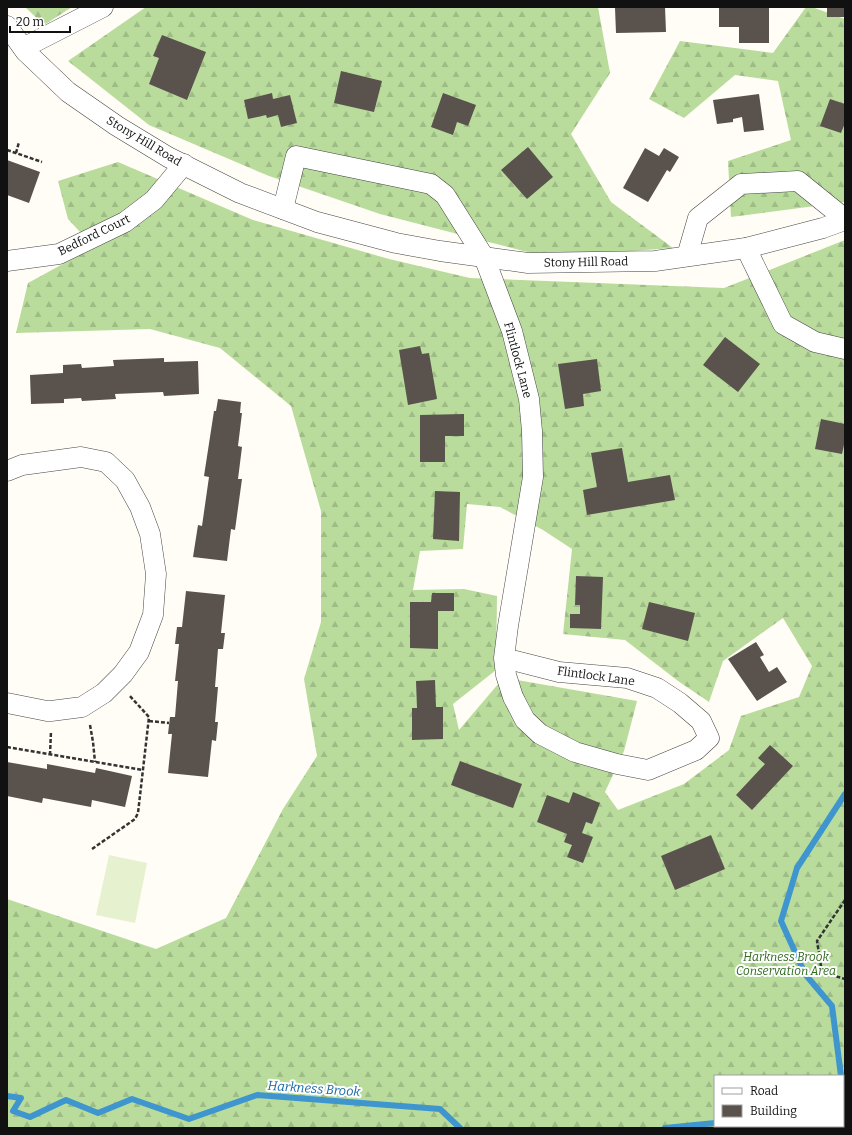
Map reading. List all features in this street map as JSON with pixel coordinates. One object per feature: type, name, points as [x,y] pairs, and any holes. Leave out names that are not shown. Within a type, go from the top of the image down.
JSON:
[{"type":"street","points":[[23,48],[103,7]]},
{"type":"street","name":"Stony Hill Road","points":[[7,26],[26,52],[68,92],[117,126],[168,157],[240,193],[282,209],[317,222],[396,243],[440,251],[528,263],[655,261],[746,248],[823,228],[845,219],[798,181],[741,184],[698,218],[688,256]]},
{"type":"street","points":[[282,209],[296,156],[431,184],[445,195],[484,257]]},
{"type":"street","name":"Bedford Court","points":[[7,261],[59,254],[125,222],[154,200],[184,164]]},
{"type":"street","points":[[746,248],[783,324],[816,342],[845,349]]},
{"type":"street","name":"Flintlock Lane","points":[[484,257],[512,331],[530,399],[533,477],[504,658],[506,675],[513,697],[524,720],[540,734],[576,752],[617,764],[648,770],[696,750],[709,738],[701,721],[680,703],[657,688],[627,678],[559,672],[504,658]]},
{"type":"street","points":[[7,471],[22,465],[81,457],[106,462],[125,480],[140,507],[150,534],[156,574],[152,616],[139,652],[123,674],[104,693],[82,707],[51,711],[7,703]]},
{"type":"path","points":[[16,153],[19,142]]},
{"type":"path","points":[[7,150],[42,162]]},
{"type":"path","points":[[92,849],[135,818],[138,813],[149,717],[128,694]]},
{"type":"path","points":[[149,721],[169,723]]},
{"type":"path","points":[[89,724],[91,728],[95,762]]},
{"type":"path","points":[[50,755],[52,741],[51,727]]},
{"type":"path","points":[[7,747],[143,770]]},
{"type":"path","points":[[845,900],[817,941],[822,972],[845,979]]},
{"type":"green space","points":[[25,7],[72,7],[44,25]]},
{"type":"green space","points":[[146,7],[598,7],[610,73],[571,134],[611,202],[673,248],[547,257],[380,214],[269,176],[149,125],[68,61]]},
{"type":"green space","points":[[806,7],[812,7],[845,19],[845,202],[731,217],[728,161],[791,140],[778,81],[735,75],[684,118],[649,99],[680,41],[773,53]]},
{"type":"green space","name":"Harkness Brook Conservation Area","points":[[118,162],[253,220],[389,259],[470,278],[724,288],[845,240],[845,1128],[7,1128],[7,899],[156,949],[226,918],[283,809],[317,756],[304,679],[321,622],[321,511],[291,406],[220,348],[150,329],[16,333],[28,283],[94,247],[68,219],[58,181]],"holes":[[[467,504],[500,507],[543,530],[572,549],[563,634],[625,640],[678,681],[709,702],[723,661],[783,618],[812,666],[799,697],[741,716],[729,750],[684,784],[618,810],[605,792],[624,751],[637,701],[517,680],[499,683],[459,730],[453,704],[496,670],[497,596],[464,589],[413,590],[420,551],[463,549]]]},
{"type":"green space","points":[[109,855],[147,863],[135,923],[96,915]]},
{"type":"building","points":[[665,7],[666,32],[616,33],[615,8]]},
{"type":"building","points":[[719,7],[769,7],[769,43],[739,43],[739,27],[719,27]]},
{"type":"building","points":[[827,7],[845,7],[845,17],[827,17]]},
{"type":"building","points":[[162,35],[206,52],[187,100],[149,84],[159,58],[153,56]]},
{"type":"building","points":[[341,71],[382,81],[374,112],[334,103]]},
{"type":"building","points":[[272,93],[273,99],[290,95],[297,123],[281,127],[278,115],[267,118],[266,115],[248,119],[244,100]]},
{"type":"building","points":[[443,93],[476,105],[468,126],[457,122],[453,135],[431,127]]},
{"type":"building","points":[[759,94],[764,130],[744,132],[742,117],[733,119],[733,122],[717,124],[713,100]]},
{"type":"building","points":[[830,99],[845,104],[845,123],[841,133],[820,126]]},
{"type":"building","points":[[528,147],[553,177],[527,199],[501,170]]},
{"type":"building","points":[[645,148],[659,156],[664,148],[679,157],[670,172],[667,170],[648,202],[623,188]]},
{"type":"building","points":[[7,160],[40,172],[29,203],[7,195]]},
{"type":"building","points":[[725,337],[760,364],[738,392],[703,365]]},
{"type":"building","points":[[420,346],[422,354],[429,353],[437,399],[408,405],[399,350]]},
{"type":"building","points":[[164,358],[164,362],[198,361],[199,394],[164,396],[163,392],[115,394],[116,399],[82,401],[81,398],[64,399],[64,403],[31,404],[30,375],[63,373],[63,365],[81,364],[82,368],[114,366],[113,360]]},
{"type":"building","points":[[597,359],[601,391],[583,394],[584,406],[565,409],[558,364]]},
{"type":"building","points":[[218,399],[241,402],[240,413],[242,413],[238,446],[242,447],[238,479],[242,479],[235,530],[231,529],[227,561],[193,557],[198,525],[202,526],[209,477],[204,476],[214,411],[216,411]]},
{"type":"building","points":[[464,414],[464,436],[445,436],[445,462],[420,462],[420,415]]},
{"type":"building","points":[[821,419],[845,424],[845,440],[842,454],[815,449]]},
{"type":"building","points":[[622,448],[628,482],[670,475],[675,500],[587,515],[583,490],[597,487],[591,453]]},
{"type":"building","points":[[435,491],[460,492],[459,541],[433,539]]},
{"type":"building","points":[[576,576],[603,577],[601,629],[570,628],[570,614],[580,614],[580,605],[575,605]]},
{"type":"building","points":[[186,591],[225,595],[221,633],[225,633],[223,649],[218,649],[215,687],[218,687],[215,722],[218,722],[216,741],[212,740],[208,777],[168,773],[172,734],[168,734],[170,717],[175,717],[178,681],[175,681],[179,644],[175,644],[177,627],[182,627]]},
{"type":"building","points":[[432,593],[454,593],[454,611],[438,611],[438,649],[410,648],[410,602],[431,602]]},
{"type":"building","points":[[649,602],[695,613],[688,641],[642,629]]},
{"type":"building","points":[[756,642],[764,655],[760,657],[769,672],[777,667],[787,682],[757,701],[728,659]]},
{"type":"building","points":[[435,680],[436,707],[443,707],[443,739],[412,740],[412,708],[417,708],[416,681]]},
{"type":"building","points":[[770,745],[793,766],[752,810],[736,795],[765,764],[758,758]]},
{"type":"building","points":[[460,761],[522,784],[513,808],[451,785]]},
{"type":"building","points":[[7,762],[47,769],[47,764],[95,773],[96,768],[132,776],[125,807],[92,800],[91,807],[43,798],[42,803],[7,796]]},
{"type":"building","points":[[573,792],[600,803],[592,824],[586,822],[582,833],[593,837],[583,863],[567,857],[572,845],[564,842],[567,834],[537,822],[547,795],[569,803]]},
{"type":"building","points":[[711,835],[725,869],[675,890],[661,856]]},
{"type":"waterway","name":"Harkness Brook","points":[[841,1075],[832,1006],[805,974],[781,921],[797,868],[845,794]]},
{"type":"waterway","name":"Harkness Brook","points":[[7,1096],[21,1098],[13,1111],[30,1117],[66,1100],[98,1113],[132,1099],[189,1119],[257,1095],[440,1109],[460,1128]]},
{"type":"waterway","name":"Harkness Brook","points":[[665,1128],[714,1123]]}]
